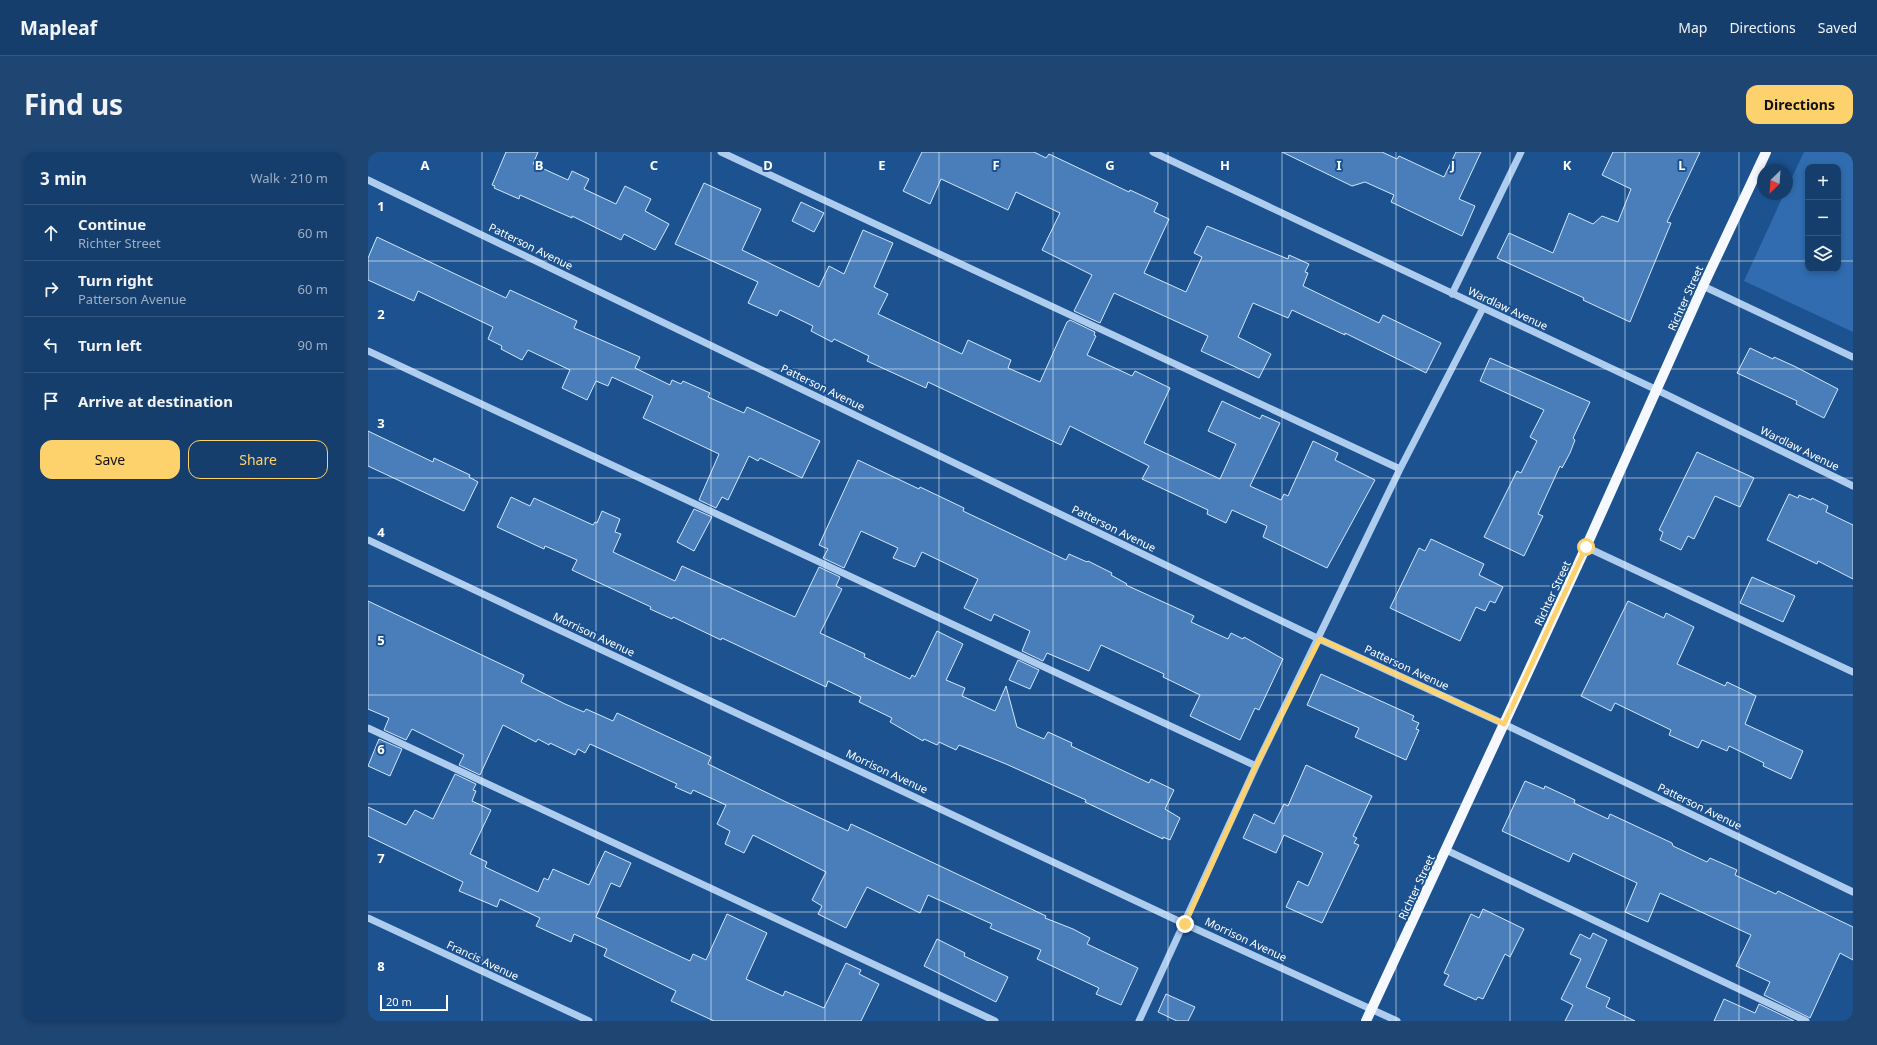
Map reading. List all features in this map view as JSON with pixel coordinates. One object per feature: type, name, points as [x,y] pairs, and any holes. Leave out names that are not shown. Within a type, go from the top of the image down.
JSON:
[{"type":"main road","name":"Richter Street","points":[[1366,1021],[1586,547],[1703,286],[1766,152]]},
{"type":"street","points":[[721,152],[1400,469]]},
{"type":"street","name":"Wardlaw Avenue","points":[[1153,152],[1657,390],[1853,486]]},
{"type":"street","points":[[1452,294],[1521,152]]},
{"type":"street","name":"Patterson Avenue","points":[[368,180],[1320,639],[1504,724],[1853,892]]},
{"type":"street","points":[[1703,286],[1853,357]]},
{"type":"street","points":[[1139,1021],[1185,924],[1256,766],[1320,639],[1400,469],[1483,308]]},
{"type":"street","points":[[368,351],[1256,766]]},
{"type":"street","name":"Morrison Avenue","points":[[368,540],[1185,924],[1397,1021]]},
{"type":"street","points":[[1586,547],[1853,672]]},
{"type":"street","points":[[368,728],[995,1021]]},
{"type":"street","points":[[1446,850],[1806,1021]]},
{"type":"street","name":"Francis Avenue","points":[[368,918],[589,1021]]},
{"type":"shaded area","points":[[1804,152],[1853,152],[1853,332],[1744,281],[1781,200],[1793,200],[1793,175]]},
{"type":"building","points":[[506,152],[538,152],[533,164],[568,180],[572,171],[589,179],[584,189],[616,204],[625,186],[651,199],[645,211],[669,224],[655,250],[624,234],[621,240],[572,216],[572,218],[520,195],[519,199],[494,188],[495,186],[492,185]]},
{"type":"building","points":[[922,152],[1034,152],[1046,158],[1049,154],[1129,192],[1130,190],[1158,203],[1154,212],[1169,219],[1144,273],[1186,292],[1202,257],[1194,253],[1207,226],[1288,259],[1289,255],[1309,264],[1305,272],[1308,273],[1303,286],[1379,323],[1383,315],[1441,343],[1426,373],[1345,333],[1345,335],[1292,310],[1288,318],[1253,303],[1238,337],[1271,354],[1259,378],[1201,351],[1208,336],[1114,293],[1100,323],[1074,311],[1092,275],[1042,250],[1060,213],[1016,192],[1008,210],[941,179],[930,204],[903,191]]},
{"type":"building","points":[[1282,152],[1382,152],[1397,159],[1399,156],[1444,177],[1456,152],[1481,152],[1459,199],[1475,206],[1462,236],[1391,202],[1394,195],[1365,182],[1352,186]]},
{"type":"building","points":[[1613,152],[1700,152],[1667,222],[1671,223],[1630,322],[1583,300],[1584,298],[1497,258],[1509,233],[1553,253],[1569,213],[1593,224],[1602,216],[1618,222],[1631,189],[1602,175]]},
{"type":"building","points":[[704,183],[761,209],[742,250],[819,287],[829,266],[844,274],[863,230],[893,243],[874,287],[888,294],[878,314],[962,354],[968,340],[1011,360],[1008,368],[1040,382],[1067,322],[1070,320],[1095,332],[1094,335],[1096,336],[1087,355],[1132,376],[1135,371],[1170,388],[1144,443],[1220,479],[1236,444],[1208,431],[1222,401],[1260,419],[1262,415],[1280,423],[1250,486],[1281,500],[1284,494],[1288,496],[1313,441],[1338,453],[1335,460],[1375,480],[1327,568],[1263,537],[1267,526],[1232,510],[1226,523],[1207,514],[1208,510],[1142,479],[1149,466],[1070,426],[1061,445],[928,382],[926,388],[867,361],[869,356],[834,339],[832,342],[811,331],[813,326],[780,310],[777,316],[748,303],[758,282],[675,244]]},
{"type":"building","points":[[801,202],[824,213],[814,232],[792,221]]},
{"type":"building","points":[[377,237],[506,298],[510,290],[577,321],[574,328],[640,357],[635,368],[670,385],[672,380],[681,384],[683,381],[710,393],[708,397],[744,413],[747,407],[820,441],[802,478],[760,458],[758,461],[749,456],[728,500],[722,497],[716,508],[699,500],[719,454],[643,418],[653,396],[612,377],[608,386],[596,381],[587,400],[562,388],[570,370],[528,350],[522,360],[501,349],[502,346],[488,339],[493,327],[418,291],[414,301],[368,280],[368,258]]},
{"type":"building","points":[[1750,348],[1773,359],[1774,357],[1794,366],[1838,389],[1824,418],[1796,404],[1797,401],[1737,373]]},
{"type":"building","points":[[1490,358],[1590,402],[1573,438],[1575,440],[1570,453],[1562,468],[1560,466],[1538,514],[1543,516],[1524,556],[1484,537],[1517,471],[1521,473],[1537,441],[1530,437],[1544,410],[1480,381]]},
{"type":"building","points":[[368,431],[433,462],[434,458],[470,475],[469,477],[478,482],[464,511],[368,466]]},
{"type":"building","points":[[1697,452],[1754,478],[1740,507],[1715,496],[1694,539],[1688,536],[1681,550],[1660,540],[1663,532],[1659,530]]},
{"type":"building","points":[[858,460],[919,489],[920,487],[964,508],[963,511],[1066,560],[1069,554],[1087,562],[1088,561],[1112,573],[1111,575],[1127,584],[1126,585],[1194,616],[1191,622],[1228,639],[1231,633],[1243,639],[1244,637],[1283,659],[1259,710],[1255,708],[1240,740],[1190,716],[1200,695],[1163,677],[1164,674],[1101,645],[1089,671],[1047,653],[1043,661],[1022,651],[1030,631],[994,614],[991,621],[964,608],[978,579],[922,552],[915,567],[893,558],[898,548],[861,531],[844,568],[823,558],[828,549],[819,545]]},
{"type":"building","points":[[1789,494],[1798,498],[1799,495],[1811,500],[1812,498],[1828,506],[1826,512],[1853,525],[1853,579],[1818,561],[1817,564],[1767,540]]},
{"type":"building","points":[[511,497],[530,506],[534,498],[593,525],[595,522],[597,523],[602,511],[620,519],[615,532],[621,534],[613,552],[675,581],[682,566],[795,617],[819,567],[840,577],[836,586],[842,589],[820,633],[865,654],[864,657],[910,679],[912,675],[915,677],[937,631],[963,644],[946,680],[965,688],[962,696],[995,711],[1006,686],[1017,727],[1044,739],[1048,732],[1072,743],[1071,746],[1149,783],[1151,779],[1174,790],[1165,809],[1180,818],[1170,840],[1163,837],[1163,839],[1085,802],[1086,800],[1006,764],[959,745],[956,750],[939,742],[937,745],[924,739],[923,741],[890,722],[892,718],[859,702],[861,697],[828,681],[826,687],[722,638],[721,640],[673,617],[672,619],[650,609],[651,607],[572,570],[577,560],[545,546],[544,549],[497,527]]},
{"type":"building","points":[[694,509],[712,517],[694,551],[677,542]]},
{"type":"building","points":[[1431,539],[1484,564],[1479,575],[1503,587],[1495,603],[1490,601],[1485,611],[1476,607],[1460,641],[1390,608],[1419,548],[1425,551]]},
{"type":"building","points":[[1752,577],[1795,596],[1783,622],[1740,603]]},
{"type":"building","points":[[368,601],[524,675],[521,682],[565,704],[584,712],[586,709],[613,721],[617,713],[711,757],[708,764],[786,802],[848,831],[851,824],[1046,916],[1045,918],[1073,929],[1090,938],[1087,944],[1138,968],[1121,1005],[1096,994],[1099,988],[1037,959],[1041,950],[990,928],[992,924],[928,895],[920,913],[867,887],[846,928],[818,914],[822,906],[812,900],[826,872],[753,835],[744,853],[725,844],[730,831],[717,824],[726,805],[693,790],[691,794],[675,787],[677,784],[590,744],[585,753],[578,749],[575,755],[538,739],[536,742],[503,725],[480,775],[459,765],[464,755],[412,729],[406,740],[384,730],[389,718],[368,709]]},
{"type":"building","points":[[1628,601],[1664,618],[1666,613],[1694,627],[1677,664],[1725,686],[1727,682],[1756,696],[1745,724],[1803,751],[1791,779],[1763,766],[1764,763],[1729,746],[1727,751],[1702,740],[1698,748],[1669,735],[1671,730],[1615,703],[1611,711],[1581,696]]},
{"type":"building","points":[[1018,660],[1039,670],[1030,689],[1009,680]]},
{"type":"building","points":[[1321,674],[1414,716],[1412,720],[1419,723],[1416,729],[1419,730],[1406,760],[1355,737],[1359,728],[1307,705]]},
{"type":"building","points":[[379,739],[402,749],[390,776],[368,766]]},
{"type":"building","points":[[1306,765],[1372,796],[1353,836],[1357,838],[1354,843],[1359,845],[1322,923],[1286,907],[1298,881],[1308,886],[1323,853],[1284,835],[1276,853],[1243,838],[1254,814],[1274,824],[1284,804],[1288,806]]},
{"type":"building","points":[[455,774],[476,784],[473,790],[476,791],[472,801],[491,810],[470,854],[487,862],[485,867],[538,892],[544,878],[548,880],[553,869],[589,885],[605,851],[631,863],[620,887],[611,883],[596,917],[690,961],[693,954],[706,960],[727,914],[767,933],[746,979],[783,996],[785,991],[824,1008],[846,963],[861,970],[859,974],[879,984],[861,1021],[714,1021],[671,1001],[676,991],[604,956],[607,949],[574,934],[571,942],[536,926],[540,918],[500,899],[497,907],[459,891],[463,882],[368,836],[368,807],[406,825],[415,810],[433,819]]},
{"type":"building","points":[[1525,781],[1544,789],[1545,786],[1575,800],[1574,803],[1608,819],[1610,814],[1672,843],[1673,846],[1707,862],[1710,858],[1737,870],[1735,875],[1776,894],[1778,891],[1853,927],[1853,960],[1840,953],[1810,1018],[1764,995],[1770,982],[1736,966],[1751,935],[1660,893],[1648,922],[1625,912],[1637,883],[1573,853],[1569,862],[1502,831]]},
{"type":"building","points":[[1483,909],[1524,929],[1510,957],[1505,954],[1483,999],[1478,997],[1476,1000],[1444,985],[1449,975],[1444,973],[1471,914],[1479,918]]},
{"type":"building","points":[[1593,933],[1607,940],[1586,987],[1610,998],[1606,1007],[1635,1021],[1565,1021],[1573,1005],[1561,999],[1581,959],[1570,954],[1580,934],[1590,939]]},
{"type":"building","points":[[937,939],[965,953],[964,956],[1008,977],[996,1002],[924,966]]},
{"type":"building","points":[[1166,994],[1195,1007],[1188,1021],[1177,1021],[1158,1012]]},
{"type":"building","points":[[1724,999],[1755,1013],[1759,1004],[1794,1021],[1714,1021]]},
{"type":"route","points":[[1185,924],[1256,766],[1320,639],[1504,724],[1586,547]]}]
